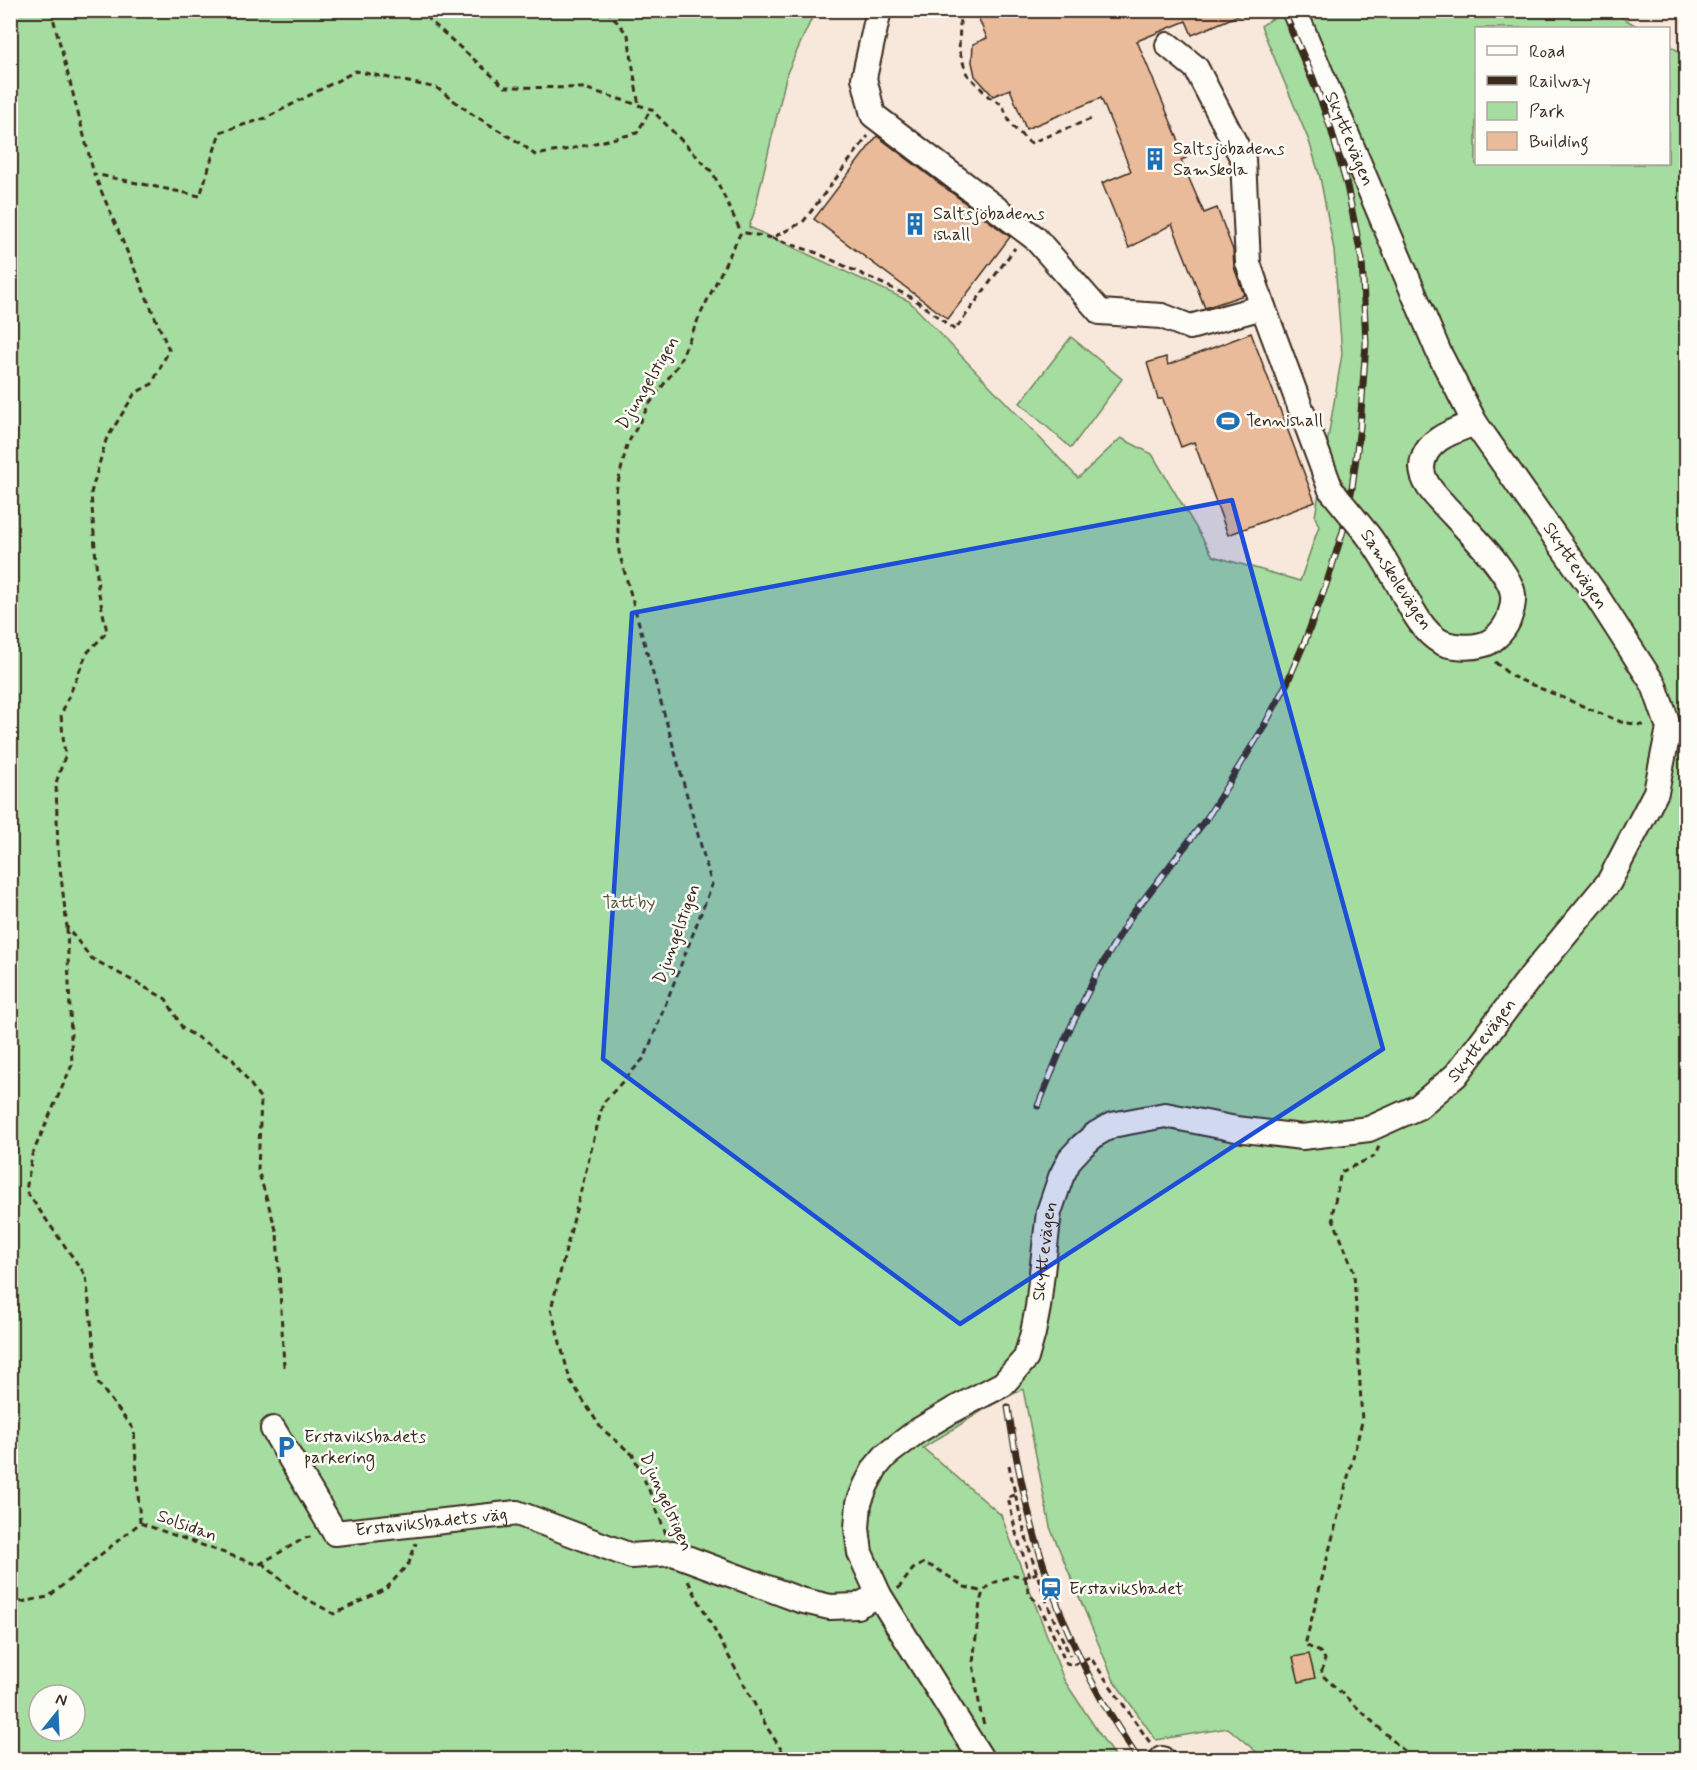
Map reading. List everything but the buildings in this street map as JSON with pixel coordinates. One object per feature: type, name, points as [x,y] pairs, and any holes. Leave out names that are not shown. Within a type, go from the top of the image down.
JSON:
[{"type":"street","points":[[879,10],[864,78],[873,115],[1035,238],[1100,312],[1162,316],[1190,327],[1263,307]]},
{"type":"street","name":"Skyttevägen","points":[[982,1760],[887,1595],[860,1553],[857,1528],[859,1503],[875,1468],[886,1455],[916,1432],[1003,1384],[1026,1358],[1036,1316],[1049,1212],[1060,1177],[1070,1160],[1096,1134],[1112,1125],[1165,1114],[1236,1129],[1302,1137],[1369,1129],[1418,1107],[1456,1075],[1609,882],[1656,792],[1669,728],[1654,685],[1596,595],[1475,423],[1439,353],[1294,10]]},
{"type":"street","name":"Samskolevägen","points":[[1168,45],[1196,68],[1243,159],[1248,263],[1331,490],[1367,534],[1383,557],[1407,601],[1432,635],[1452,645],[1476,646]]},
{"type":"street","points":[[1475,423],[1440,438],[1434,443],[1425,454],[1422,468],[1426,482],[1499,567],[1513,594],[1512,612],[1505,627],[1493,639],[1476,646]]},
{"type":"street","name":"Erstaviksbadets väg","points":[[273,1429],[335,1533],[517,1513],[631,1556],[673,1553],[800,1600],[830,1607],[857,1606],[887,1595]]},
{"type":"path","points":[[51,10],[94,174],[169,350],[152,384],[135,393],[106,440],[91,493],[98,590],[107,632],[87,653],[61,715],[65,756],[56,783],[58,851],[68,927],[72,1065],[32,1155],[26,1191],[86,1276],[98,1383],[134,1430],[140,1523]]},
{"type":"path","points":[[418,10],[505,87],[584,88],[651,109],[713,173],[741,231],[772,238],[817,253],[913,298],[955,330],[1027,232]]},
{"type":"path","points":[[607,10],[628,35],[639,107]]},
{"type":"path","points":[[957,10],[960,23],[959,50],[967,74],[988,97],[1002,104],[1011,125],[1030,143],[1091,119]]},
{"type":"path","points":[[94,174],[200,196],[220,132],[266,118],[356,71],[437,88],[472,114],[535,154],[570,149],[637,133],[651,109]]},
{"type":"path","points":[[772,238],[803,222],[875,126],[873,115]]},
{"type":"path","name":"Djungelstigen","points":[[741,231],[678,365],[650,403],[627,445],[616,491],[619,552],[712,885],[645,1057],[603,1103],[551,1309],[570,1380],[601,1428],[633,1455],[650,1490],[673,1553],[768,1729],[788,1760]]},
{"type":"path","points":[[1476,646],[1511,676],[1621,722],[1669,728]]},
{"type":"path","points":[[68,927],[91,957],[166,999],[183,1029],[231,1057],[261,1099],[258,1170],[277,1233],[284,1366]]},
{"type":"path","points":[[1390,1119],[1375,1156],[1341,1172],[1332,1216],[1354,1272],[1362,1422],[1305,1645],[1320,1652],[1325,1659],[1321,1674],[1414,1760]]},
{"type":"path","points":[[1009,1465],[1037,1573],[1070,1656]]},
{"type":"path","points":[[1015,1495],[1008,1497],[1016,1533],[1030,1576]]},
{"type":"path","name":"Solsidan","points":[[10,1604],[48,1597],[140,1523],[258,1565],[262,1563]]},
{"type":"path","points":[[335,1533],[305,1538],[262,1563],[297,1593],[334,1614],[386,1588],[409,1563],[423,1523]]},
{"type":"path","points":[[887,1595],[913,1569],[924,1563],[965,1587],[983,1592]]},
{"type":"path","points":[[985,1726],[973,1663],[983,1592],[992,1584],[1014,1575],[1025,1577],[1037,1573]]},
{"type":"path","points":[[1025,1577],[1029,1594],[1040,1606],[1066,1663],[1073,1665],[1090,1657],[1162,1759]]},
{"type":"highlighted area","points":[[1232,500],[1383,1049],[960,1324],[603,1059],[632,613]]},
{"type":"green space","name":"Tattby","points":[[1291,10],[1610,10],[1638,27],[1475,27],[1475,165],[1670,165],[1670,46],[1686,56],[1686,1759],[1266,1760],[1228,1728],[1156,1740],[1114,1681],[1050,1527],[1023,1389],[988,1407],[923,1448],[1001,1515],[1064,1680],[1116,1759],[11,1760],[11,11],[815,11],[787,73],[749,227],[909,301],[1078,478],[1121,438],[1152,454],[1213,556],[1300,581],[1319,526],[1315,517],[1342,354],[1334,250],[1320,177],[1309,141],[1261,26]]},
{"type":"green space","points":[[1071,337],[1122,379],[1071,448],[1020,403]]},
{"type":"railway","points":[[1038,1106],[1065,1039],[1096,975],[1131,916],[1207,818],[1262,730],[1287,683],[1326,585],[1343,531],[1352,488],[1360,427],[1366,343],[1362,260],[1347,186],[1331,129],[1313,78],[1283,10]]},
{"type":"railway","points":[[1008,1407],[1026,1502],[1052,1591],[1090,1677],[1139,1760]]},
{"type":"place","name":"Saltsjöbadens Samskola","points":[[1155,159]]},
{"type":"place","name":"Saltsjöbadens ishall","points":[[915,224]]},
{"type":"place","name":"Tennishall","points":[[1228,421]]},
{"type":"place","name":"Erstaviksbadets parkering","points":[[286,1447]]},
{"type":"place","name":"Erstaviksbadet","points":[[1051,1589]]}]
